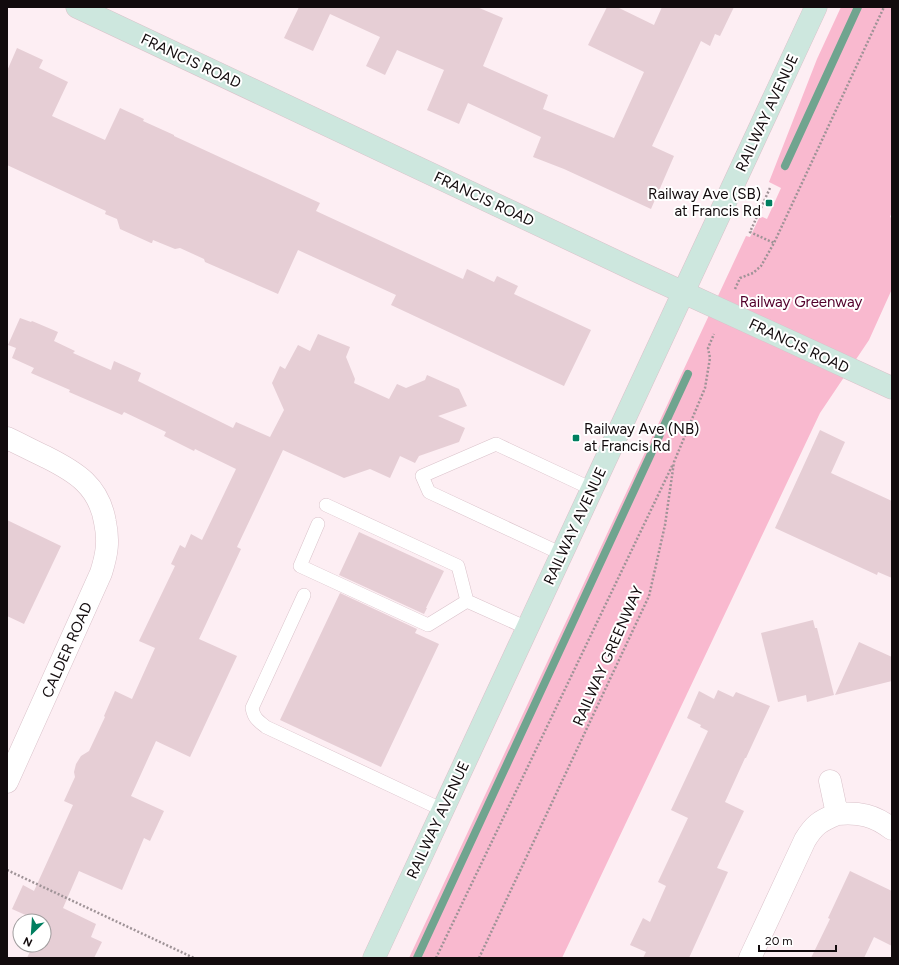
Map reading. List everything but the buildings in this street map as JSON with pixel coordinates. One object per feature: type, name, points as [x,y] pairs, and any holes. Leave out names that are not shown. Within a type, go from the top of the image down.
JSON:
[{"type":"main road","name":"FRANCIS ROAD","points":[[77,7],[684,293],[892,388]]},
{"type":"main road","name":"RAILWAY AVENUE","points":[[374,958],[816,7]]},
{"type":"street","name":"CALDER ROAD","points":[[7,438],[65,466],[87,483],[97,497],[104,513],[108,548],[102,573],[7,782]]},
{"type":"street","points":[[830,781],[837,814]]},
{"type":"street","points":[[750,958],[805,840],[817,825],[826,818],[837,814],[848,813],[862,814],[874,818],[883,822],[892,829]]},
{"type":"lane","points":[[562,554],[429,492],[422,476],[496,444],[592,489]]},
{"type":"lane","points":[[326,505],[458,566],[467,601]]},
{"type":"lane","points":[[318,524],[300,566],[428,625],[467,601]]},
{"type":"lane","points":[[304,595],[252,708],[253,715],[266,727],[443,810]]},
{"type":"lane","points":[[467,601],[527,628]]},
{"type":"path","points":[[740,278],[753,273],[761,266],[774,243],[884,7]]},
{"type":"path","points":[[770,188],[750,232],[774,243]]},
{"type":"path","name":"RAILWAY GREENWAY","points":[[479,958],[649,596],[665,525],[674,462],[705,388],[710,358],[708,348]]},
{"type":"path","points":[[436,958],[674,462]]},
{"type":"path","points":[[7,870],[194,958]]},
{"type":"green space","name":"Railway Greenway","points":[[841,7],[892,7],[892,212],[890,217],[892,218],[892,289],[869,340],[820,413],[562,958],[409,958],[746,236],[750,237],[760,216],[767,219],[781,188],[769,182],[817,59]]},
{"type":"waterway","points":[[785,166],[858,7]]},
{"type":"waterway","points":[[417,958],[688,374]]},
{"type":"place","name":"Railway Ave (SB) at Francis Rd","points":[[769,203]]},
{"type":"place","name":"Railway Ave (NB) at Francis Rd","points":[[576,438]]}]
